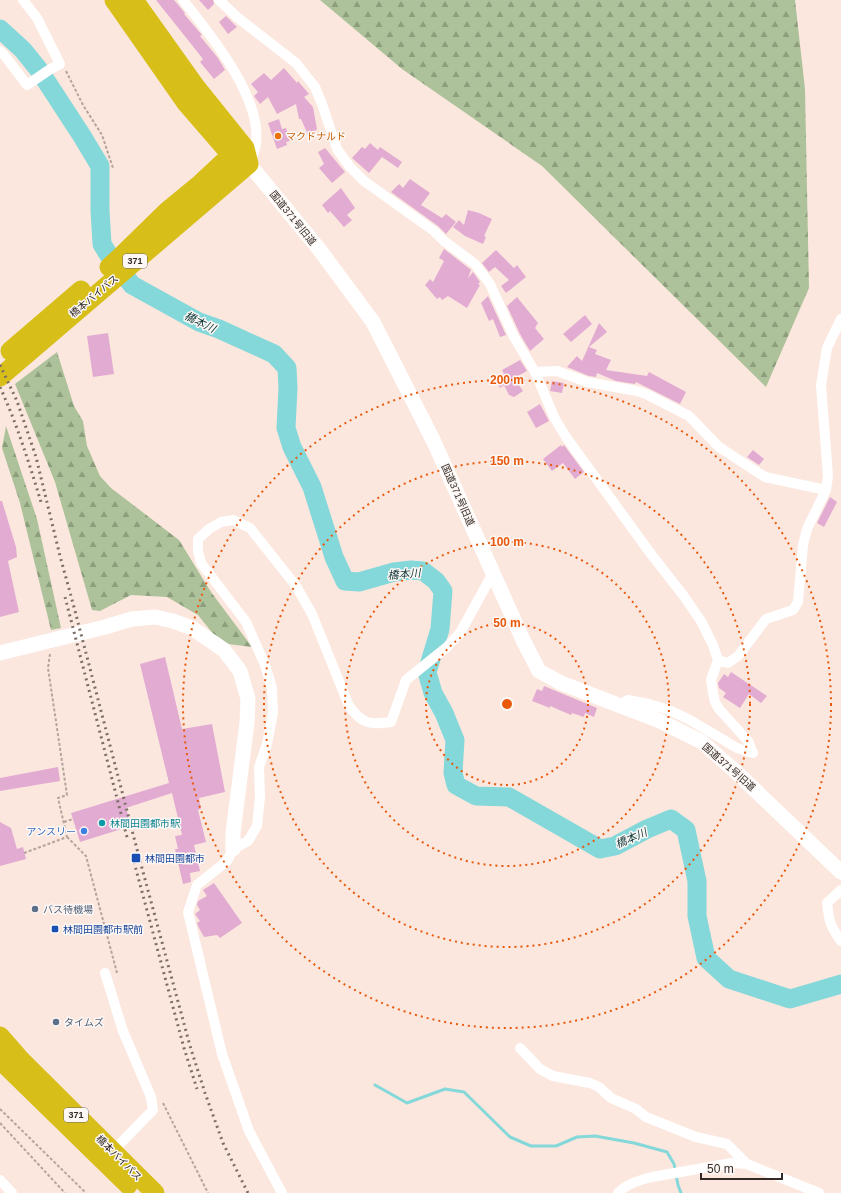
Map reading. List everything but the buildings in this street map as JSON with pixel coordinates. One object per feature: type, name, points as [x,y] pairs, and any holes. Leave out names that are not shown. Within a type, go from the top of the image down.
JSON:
[{"type":"highway","points":[[114,0],[186,103],[242,156]]},
{"type":"highway","points":[[134,0],[196,87],[242,156]]},
{"type":"highway","name":"橋本バイパス","points":[[0,377],[53,322],[242,156]]},
{"type":"highway","name":"橋本バイパス","points":[[0,359],[53,322]]},
{"type":"highway","name":"橋本バイパス","points":[[0,1036],[108,1156],[136,1193]]},
{"type":"highway","name":"橋本バイパス","points":[[0,1060],[108,1156],[155,1193]]},
{"type":"street","points":[[0,51],[27,85],[60,64],[37,18],[23,0]]},
{"type":"street","points":[[183,0],[216,45],[244,89],[255,124],[257,144],[255,155],[242,156]]},
{"type":"street","points":[[219,0],[296,63],[315,87],[337,148],[350,167],[364,181],[434,230],[444,241],[475,264],[490,284],[514,337],[535,372],[555,420],[651,554],[691,605],[713,645],[718,660],[711,680],[715,702],[748,741],[753,754],[738,748],[690,720],[669,710],[628,700],[618,705]]},
{"type":"street","name":"国道371号旧道","points":[[242,156],[319,249],[373,322],[434,442],[523,640],[539,671],[561,683],[660,721],[702,742],[736,772],[841,872]]},
{"type":"street","points":[[718,660],[728,663],[738,656],[766,619],[793,610],[798,602],[803,545],[807,529],[826,490],[828,476],[821,385],[827,348],[841,319]]},
{"type":"street","points":[[535,372],[557,371],[587,382],[646,394],[689,416],[719,447],[765,477],[826,490]]},
{"type":"street","points":[[232,849],[248,841],[257,826],[260,797],[258,767],[267,744],[273,713],[272,688],[260,653],[246,622],[202,563],[198,551],[198,539],[209,529],[221,522],[233,520],[250,528],[296,586],[312,614],[349,706],[356,717],[373,724],[391,722],[406,680],[447,647],[460,634],[493,573]]},
{"type":"street","points":[[0,653],[132,619],[155,617],[173,621],[192,628],[224,650],[240,671],[248,699],[247,723],[232,849],[227,861],[197,885],[188,912],[222,1054],[249,1131],[282,1193]]},
{"type":"street","points":[[841,890],[827,903],[829,921],[833,930],[841,941]]},
{"type":"street","points":[[105,973],[123,1031],[151,1097],[154,1110],[108,1156]]},
{"type":"street","points":[[520,1048],[540,1069],[552,1076],[590,1083],[599,1087],[611,1098],[636,1109],[646,1117],[696,1137],[727,1144],[747,1164]]},
{"type":"street","points":[[618,1193],[622,1188],[638,1181],[732,1163],[747,1164],[819,1193]]},
{"type":"street","points":[[0,1180],[12,1193]]},
{"type":"path","points":[[60,64],[67,73],[83,105],[102,135],[113,168]]},
{"type":"path","points":[[54,640],[48,668],[67,795],[58,798],[67,837],[86,856],[119,980]]},
{"type":"path","points":[[64,822],[73,820]]},
{"type":"path","points":[[24,853],[67,837]]},
{"type":"path","points":[[163,1102],[208,1193]]},
{"type":"path","points":[[0,1109],[86,1193]]},
{"type":"path","points":[[0,1123],[65,1193]]},
{"type":"green space","points":[[320,0],[795,0],[805,89],[809,288],[766,387],[542,166],[402,69]]},
{"type":"green space","points":[[57,352],[74,406],[83,421],[87,446],[100,476],[111,488],[179,540],[211,592],[252,647],[228,644],[214,635],[198,615],[167,597],[131,595],[100,611],[92,610],[55,482],[15,384]]},
{"type":"green space","points":[[6,426],[37,519],[61,628],[51,630],[20,503],[2,448]]},
{"type":"waterway","name":"橋本川","points":[[0,29],[23,50],[39,70],[100,166],[102,244],[132,285],[199,322],[219,329],[274,354],[287,368],[288,388],[286,428],[292,447],[312,487],[334,557],[345,581],[359,582],[394,572],[411,570],[423,571],[436,581],[443,591],[440,629],[427,672],[433,693],[444,713],[455,740],[453,773],[456,785],[476,796],[509,797],[600,849],[615,846],[647,829],[671,819],[686,830],[697,881],[697,916],[706,958],[729,979],[790,999],[841,984]]},
{"type":"waterway","points":[[375,1085],[407,1103],[445,1089],[464,1092],[510,1137],[531,1146],[556,1146],[577,1137],[595,1136],[634,1143],[667,1152],[674,1164],[681,1193]]},
{"type":"railway","points":[[0,365],[17,401],[36,457],[60,556],[190,1046],[223,1143],[248,1193]]},
{"type":"railway","points":[[0,387],[17,429],[41,502]]},
{"type":"railway","points":[[65,597],[128,841]]},
{"type":"railway","points":[[134,862],[184,1048],[197,1089]]},
{"type":"place","name":"マクドナルド","points":[[278,136]]},
{"type":"place","name":"林間田園都市駅","points":[[102,823]]},
{"type":"place","name":"アンスリー","points":[[84,831]]},
{"type":"place","name":"林間田園都市","points":[[136,858]]},
{"type":"place","name":"バス待機場","points":[[35,909]]},
{"type":"place","name":"林間田園都市駅前","points":[[55,929]]},
{"type":"place","name":"タイムズ","points":[[56,1022]]}]
